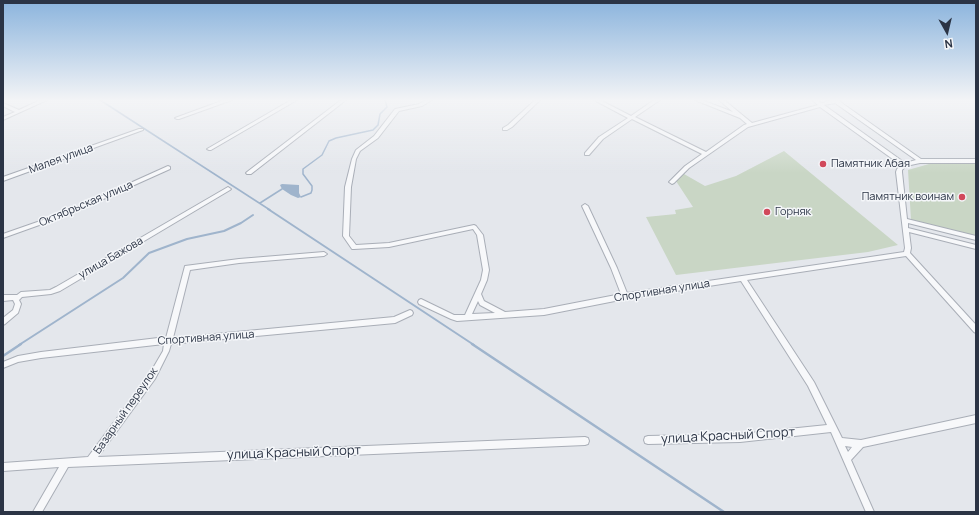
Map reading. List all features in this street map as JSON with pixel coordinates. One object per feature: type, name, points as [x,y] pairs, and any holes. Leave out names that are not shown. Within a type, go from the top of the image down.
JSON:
[{"type":"street","points":[[209,149],[252,124]]},
{"type":"street","points":[[249,173],[313,124]]},
{"type":"street","points":[[386,124],[376,137],[358,150],[354,159],[349,181],[345,221],[346,236],[354,247],[389,245],[474,227],[480,235],[486,270],[484,280],[468,316]]},
{"type":"street","points":[[505,129],[512,124]]},
{"type":"street","points":[[587,154],[601,138],[621,124]]},
{"type":"street","points":[[645,124],[706,154]]},
{"type":"street","points":[[672,182],[687,167],[750,124]]},
{"type":"street","points":[[847,124],[904,165]]},
{"type":"street","points":[[868,124],[920,161]]},
{"type":"street","name":"Малея улица","points":[[3,179],[141,130]]},
{"type":"street","points":[[976,161],[920,161],[904,165],[898,172],[906,229],[908,248],[907,254],[976,330]]},
{"type":"street","name":"Октябрьская улица","points":[[3,236],[68,213],[168,168]]},
{"type":"street","name":"улица Бажова","points":[[3,298],[51,292],[58,289],[228,190]]},
{"type":"street","points":[[585,206],[614,268],[625,296]]},
{"type":"street","points":[[905,220],[976,238]]},
{"type":"street","points":[[906,229],[976,248]]},
{"type":"street","name":"Базарный переулок","points":[[90,462],[152,376],[166,351],[187,268],[239,261],[324,254]]},
{"type":"street","name":"Спортивная улица","points":[[421,302],[452,317],[481,317],[556,310],[625,296],[907,254]]},
{"type":"street","points":[[742,278],[811,384],[870,512]]},
{"type":"street","points":[[478,294],[482,303],[498,313],[505,315]]},
{"type":"street","points":[[3,322],[16,311],[18,304],[16,300],[18,297]]},
{"type":"street","name":"Спортивная улица","points":[[3,364],[18,359],[41,355],[158,341],[168,342],[395,320],[410,313]]},
{"type":"street","points":[[839,442],[861,444],[976,419]]},
{"type":"street","name":"улица Красный Спорт","points":[[648,440],[740,438],[832,428]]},
{"type":"street","name":"улица Красный Спорт","points":[[3,467],[585,441]]},
{"type":"street","points":[[846,459],[861,444]]},
{"type":"street","points":[[37,512],[66,463]]},
{"type":"green space","name":"Горняк","points":[[784,151],[898,245],[868,252],[676,275],[646,217],[676,214],[675,210],[693,207],[676,181],[684,174],[705,186],[736,176]]},
{"type":"green space","points":[[929,164],[976,164],[976,236],[911,220],[908,170]]},
{"type":"water","points":[[280,185],[299,185],[299,193],[301,197],[298,198],[282,189]]},
{"type":"waterway","points":[[137,124],[270,210]]},
{"type":"waterway","points":[[301,197],[311,193],[312,190],[312,186],[303,174],[303,169],[322,155],[329,141],[336,138],[373,130],[378,124]]},
{"type":"waterway","points":[[260,203],[282,189]]},
{"type":"waterway","points":[[268,209],[474,345]]},
{"type":"waterway","points":[[19,345],[123,278],[149,253],[187,239],[224,231],[241,223],[253,215]]},
{"type":"waterway","points":[[3,356],[21,344]]},
{"type":"waterway","points":[[472,344],[724,512]]},
{"type":"place","name":"Памятник Абая","points":[[823,164]]},
{"type":"place","name":"Памятник воинам","points":[[962,197]]},
{"type":"place","name":"Горняк","points":[[767,212]]}]
